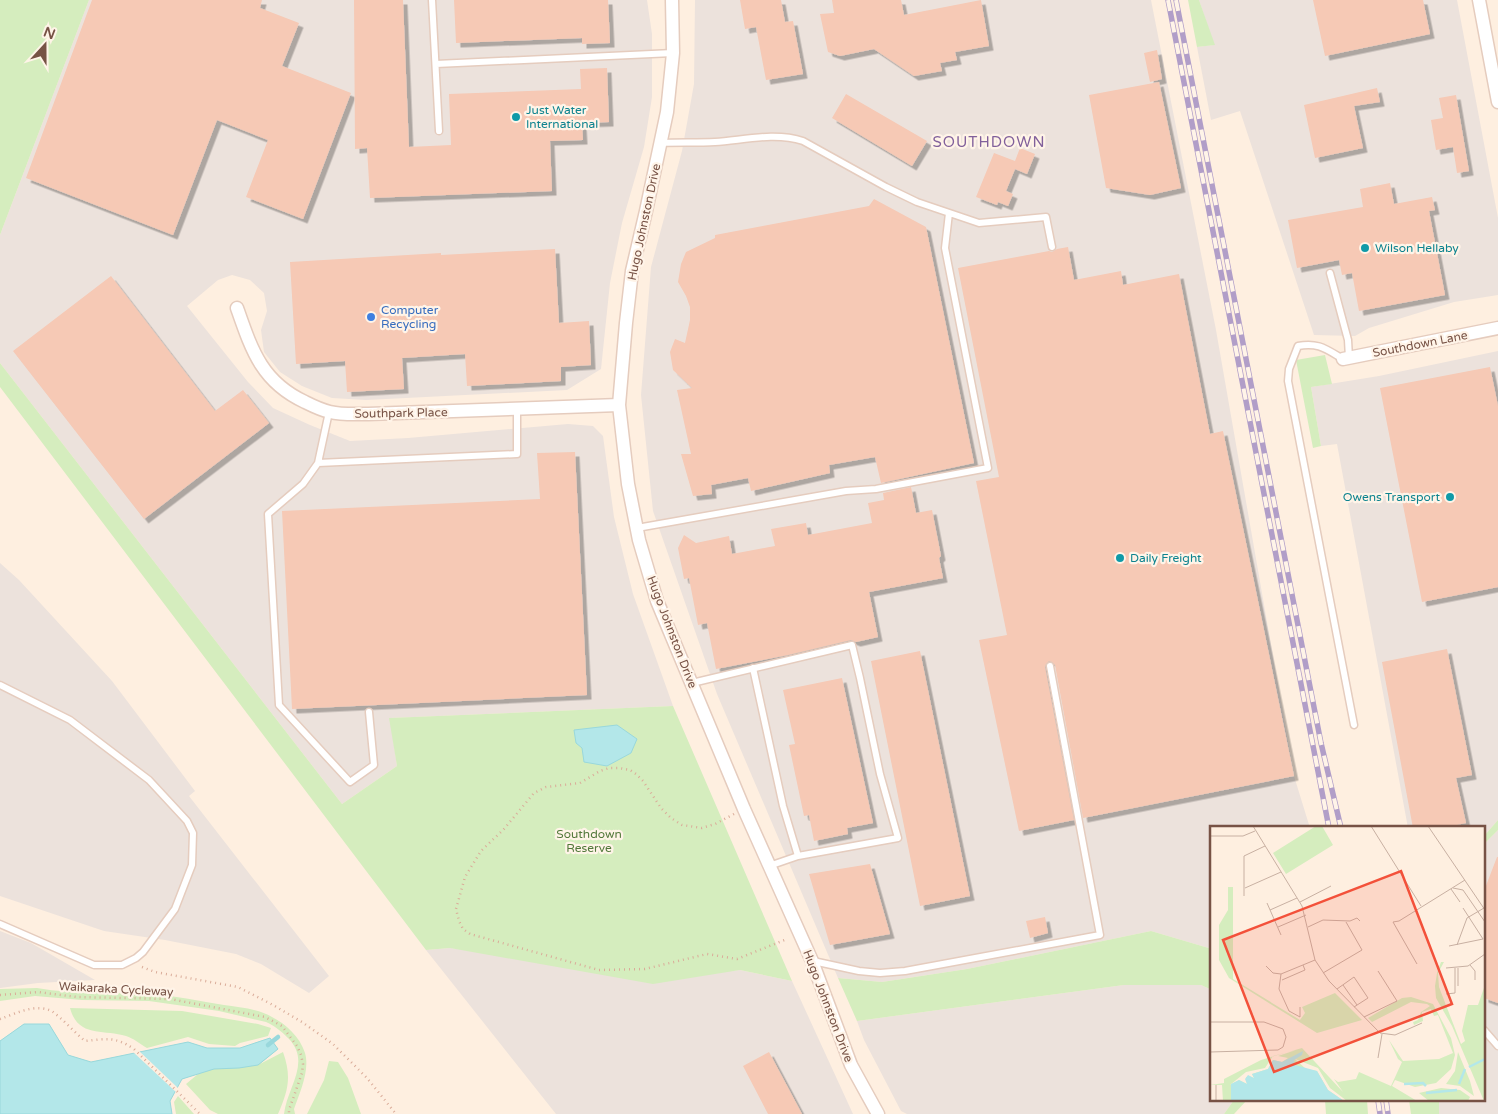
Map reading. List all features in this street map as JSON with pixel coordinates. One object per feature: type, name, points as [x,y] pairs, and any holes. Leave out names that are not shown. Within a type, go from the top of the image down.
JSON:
[{"type":"street","name":"Hugo Johnston Drive","points":[[672,0],[672,53],[667,112],[632,271],[619,405],[628,484],[639,540],[657,601],[744,809],[812,961],[851,1065],[878,1114]]},
{"type":"street","points":[[1479,0],[1498,102]]},
{"type":"street","name":"Southpark Place","points":[[238,308],[253,351],[262,368],[274,382],[290,395],[316,408],[329,412],[368,414],[619,405]]},
{"type":"street","name":"Southdown Lane","points":[[1346,358],[1498,328]]},
{"type":"lane","points":[[432,0],[439,131]]},
{"type":"lane","points":[[436,64],[672,53]]},
{"type":"lane","points":[[660,143],[790,137],[812,145],[886,187],[917,202],[948,213],[979,222],[1046,217],[1052,247]]},
{"type":"lane","points":[[637,528],[846,491],[876,489],[988,468],[945,248],[948,213]]},
{"type":"lane","points":[[1330,273],[1348,340],[1346,358],[1316,345],[1298,346],[1289,369],[1288,382],[1354,725]]},
{"type":"lane","points":[[318,463],[517,454],[517,409]]},
{"type":"lane","points":[[329,412],[318,463],[303,484],[268,514],[279,706],[350,782],[374,765],[369,712]]},
{"type":"lane","points":[[691,684],[852,645],[880,774],[898,838],[798,856],[769,866]]},
{"type":"lane","points":[[812,961],[859,972],[905,971],[1100,935],[1050,666]]},
{"type":"lane","points":[[753,668],[783,806],[798,856]]},
{"type":"lane","points":[[0,685],[70,720],[149,780],[188,821],[193,833],[192,865],[175,909],[150,944],[136,958],[129,962],[122,965],[94,965],[0,924]]},
{"type":"lane","points":[[1486,1032],[1498,1046]]},
{"type":"path","points":[[722,820],[702,828],[682,825],[661,808],[643,781],[630,770],[609,768],[580,783],[546,787],[534,793],[504,829],[481,851],[465,877],[458,897],[456,909],[459,921],[463,929],[470,934],[599,970],[645,969],[707,954],[737,959],[776,943]]},
{"type":"path","points":[[129,962],[155,972],[238,986],[273,1005],[302,1022],[333,1044],[367,1078],[396,1114]]},
{"type":"path","name":"Waikaraka Cycleway","points":[[0,995],[38,992],[77,997],[170,999],[265,1017],[282,1026],[297,1046],[301,1055],[302,1073],[288,1114]]},
{"type":"path","points":[[0,1019],[25,1010],[38,1008],[52,1011],[85,1041],[107,1039],[122,1041],[134,1049],[200,1114]]},
{"type":"shaded area","points":[[89,0],[647,0],[652,34],[652,97],[644,147],[622,223],[610,283],[601,369],[567,390],[366,400],[332,398],[302,386],[280,372],[264,352],[261,330],[267,311],[264,293],[250,280],[232,275],[218,280],[187,306],[248,382],[273,408],[350,441],[408,438],[568,424],[593,426],[603,436],[614,517],[633,594],[673,706],[390,718],[397,766],[342,804],[0,363],[0,235]]},
{"type":"shaded area","points":[[695,0],[1151,0],[1216,330],[1294,776],[1309,826],[1210,826],[1210,948],[1151,931],[967,969],[882,982],[838,978],[717,694],[653,511],[641,395],[651,267],[682,151],[694,84]]},
{"type":"shaded area","points":[[1199,0],[1457,0],[1498,218],[1498,295],[1454,302],[1369,328],[1355,336],[1314,335],[1240,111],[1211,120],[1197,47],[1214,45]]},
{"type":"shaded area","points":[[1498,351],[1498,820],[1486,834],[1486,826],[1408,826],[1337,444],[1321,446],[1311,387],[1379,376]]},
{"type":"shaded area","points":[[0,563],[19,580],[112,681],[195,791],[189,796],[329,976],[309,993],[261,964],[236,954],[165,940],[104,931],[0,896]]},
{"type":"shaded area","points":[[1498,830],[1498,1114],[1439,1114],[1439,1102],[1486,1102],[1486,842]]},
{"type":"shaded area","points":[[0,931],[31,943],[95,980],[38,983],[0,988]]},
{"type":"shaded area","points":[[450,948],[719,972],[740,970],[792,981],[853,1114],[556,1114],[426,950]]},
{"type":"shaded area","points":[[1124,985],[1201,985],[1210,989],[1210,1102],[1233,1102],[1224,1114],[907,1114],[901,1111],[864,1040],[857,1021]]},
{"type":"green space","points":[[0,0],[89,0],[0,235]]},
{"type":"green space","points":[[1188,0],[1199,0],[1215,45],[1197,47]]},
{"type":"green space","points":[[1325,355],[1332,384],[1311,387],[1321,446],[1313,448],[1296,360]]},
{"type":"green space","name":"Southdown Reserve","points":[[0,363],[342,804],[397,766],[389,718],[673,706],[792,981],[740,970],[653,984],[450,948],[426,950],[0,387]]},
{"type":"green space","points":[[1498,820],[1498,830],[1486,842],[1486,834]]},
{"type":"green space","points":[[1151,931],[1210,948],[1210,989],[1201,985],[1124,985],[857,1021],[838,978],[882,982],[967,969]]},
{"type":"green space","points":[[37,988],[179,997],[255,1010],[267,1014],[292,1032],[300,1042],[305,1053],[305,1074],[294,1109],[295,1114],[284,1114],[296,1075],[298,1056],[295,1047],[288,1038],[266,1022],[219,1011],[149,1001],[82,1000],[35,996],[0,1001],[0,989]]},
{"type":"green space","points":[[70,1008],[182,1011],[271,1028],[268,1036],[235,1046],[209,1044],[188,1037],[147,1048],[126,1036],[92,1031],[85,1028],[74,1018]]},
{"type":"green space","points":[[24,1024],[49,1024],[68,1055],[91,1062],[188,1042],[207,1048],[240,1048],[270,1038],[278,1049],[260,1064],[283,1052],[286,1061],[288,1084],[278,1114],[218,1114],[210,1110],[186,1084],[198,1074],[182,1079],[170,1101],[172,1114],[0,1114],[0,1041]]},
{"type":"green space","points":[[329,1061],[338,1062],[348,1078],[361,1114],[307,1114],[324,1080]]},
{"type":"green space","points":[[178,1096],[194,1114],[176,1114],[174,1102]]},
{"type":"green space","points":[[1233,1102],[1245,1102],[1234,1114],[1224,1114]]},
{"type":"green space","points":[[1325,1102],[1367,1102],[1368,1114],[1326,1114]]},
{"type":"green space","points":[[1409,1102],[1439,1102],[1439,1114],[1411,1114]]},
{"type":"water","points":[[617,725],[637,739],[631,753],[607,766],[584,762],[582,748],[576,743],[574,730]]},
{"type":"water","points":[[24,1024],[49,1024],[68,1055],[91,1062],[188,1042],[207,1048],[240,1048],[270,1038],[278,1049],[258,1065],[214,1069],[182,1079],[170,1101],[172,1114],[0,1114],[0,1041]]},
{"type":"pier","points":[[137,1049],[179,1089],[177,1093],[132,1051]]},
{"type":"building","points":[[92,0],[262,0],[260,8],[299,23],[282,66],[351,93],[303,219],[246,197],[268,140],[217,120],[173,235],[26,178]]},
{"type":"building","points":[[354,0],[403,0],[409,147],[451,145],[449,94],[581,89],[580,69],[607,68],[609,122],[582,123],[583,140],[550,141],[552,191],[370,198],[367,148],[355,149]]},
{"type":"building","points":[[454,0],[608,0],[610,43],[582,44],[582,38],[456,43]]},
{"type":"building","points":[[740,0],[781,0],[785,22],[793,21],[803,74],[766,80],[756,27],[745,29]]},
{"type":"building","points":[[832,0],[901,0],[904,15],[981,0],[989,46],[955,52],[957,60],[940,63],[942,71],[914,76],[874,49],[840,56],[828,52],[820,14],[834,13]]},
{"type":"building","points":[[1313,0],[1423,0],[1430,34],[1325,56]]},
{"type":"building","points":[[1157,50],[1162,79],[1150,82],[1144,53]]},
{"type":"building","points":[[1159,82],[1181,188],[1150,195],[1106,188],[1089,95]]},
{"type":"building","points":[[1377,88],[1380,102],[1354,106],[1363,148],[1315,158],[1304,105]]},
{"type":"building","points":[[846,94],[927,141],[912,166],[832,118]]},
{"type":"building","points":[[1456,95],[1469,171],[1457,173],[1453,147],[1436,150],[1431,120],[1443,118],[1439,98]]},
{"type":"building","points":[[1020,148],[1035,154],[1027,174],[1015,169],[1006,191],[1013,194],[1008,206],[998,202],[997,205],[976,197],[994,153],[1015,161]]},
{"type":"building","name":"Wilson Hellaby","points":[[1390,183],[1394,204],[1432,197],[1435,210],[1429,211],[1445,295],[1359,311],[1352,273],[1342,275],[1339,260],[1297,268],[1288,220],[1363,207],[1360,189]]},
{"type":"building","points":[[874,199],[926,227],[974,463],[881,483],[875,457],[829,465],[830,473],[751,491],[748,478],[711,485],[712,494],[693,496],[681,454],[691,454],[677,390],[692,388],[673,370],[670,352],[675,339],[685,343],[690,320],[690,307],[678,282],[681,264],[686,252],[715,238],[715,235],[869,206]]},
{"type":"building","name":"Daily Freight","points":[[1068,247],[1074,280],[1121,271],[1123,285],[1179,274],[1210,434],[1223,431],[1294,776],[1083,818],[1055,665],[1049,661],[1045,667],[1074,820],[1019,831],[979,640],[1007,635],[976,481],[999,477],[958,268],[1052,252]]},
{"type":"building","points":[[555,249],[559,323],[589,321],[591,365],[561,367],[561,381],[467,386],[465,354],[402,358],[404,389],[347,392],[345,361],[296,364],[290,262],[441,253],[441,255]]},
{"type":"building","points":[[111,276],[215,411],[243,390],[269,423],[144,519],[13,351]]},
{"type":"building","name":"Owens Transport","points":[[1490,367],[1498,406],[1498,587],[1422,602],[1380,388]]},
{"type":"building","points":[[575,452],[587,695],[292,709],[282,511],[540,499],[537,453]]},
{"type":"building","points":[[911,487],[916,513],[932,510],[941,556],[939,558],[943,578],[869,592],[878,637],[856,642],[851,640],[716,669],[707,623],[698,625],[689,578],[684,579],[678,548],[684,535],[696,543],[729,536],[732,554],[775,546],[771,529],[806,523],[808,535],[872,523],[868,503],[884,500],[883,493]]},
{"type":"building","points":[[1447,649],[1472,775],[1456,778],[1466,823],[1452,826],[1413,826],[1382,662]]},
{"type":"building","points":[[920,651],[970,896],[920,906],[871,661]]},
{"type":"building","points":[[842,678],[873,823],[847,828],[848,834],[814,841],[809,815],[804,816],[789,745],[795,744],[783,690]]},
{"type":"building","points":[[1498,857],[1498,1003],[1486,999],[1486,886]]},
{"type":"building","points":[[870,864],[890,934],[830,945],[809,874]]},
{"type":"building","points":[[1045,917],[1048,933],[1030,938],[1026,921]]},
{"type":"building","points":[[769,1052],[802,1114],[768,1114],[743,1066]]},
{"type":"waterway","points":[[268,1045],[278,1037]]},
{"type":"railway","points":[[1168,0],[1329,826]]},
{"type":"railway","points":[[1176,0],[1321,743],[1341,826]]},
{"type":"railway","points":[[1378,1102],[1380,1114]]},
{"type":"railway","points":[[1386,1102],[1388,1114]]},
{"type":"place","name":"Just Water International","points":[[516,117]]},
{"type":"place","name":"Wilson Hellaby","points":[[1365,248]]},
{"type":"place","name":"Computer Recycling","points":[[371,317]]},
{"type":"place","name":"Owens Transport","points":[[1450,497]]},
{"type":"place","name":"Daily Freight","points":[[1120,558]]},
{"type":"district","name":"SOUTHDOWN","points":[[989,142]]}]
